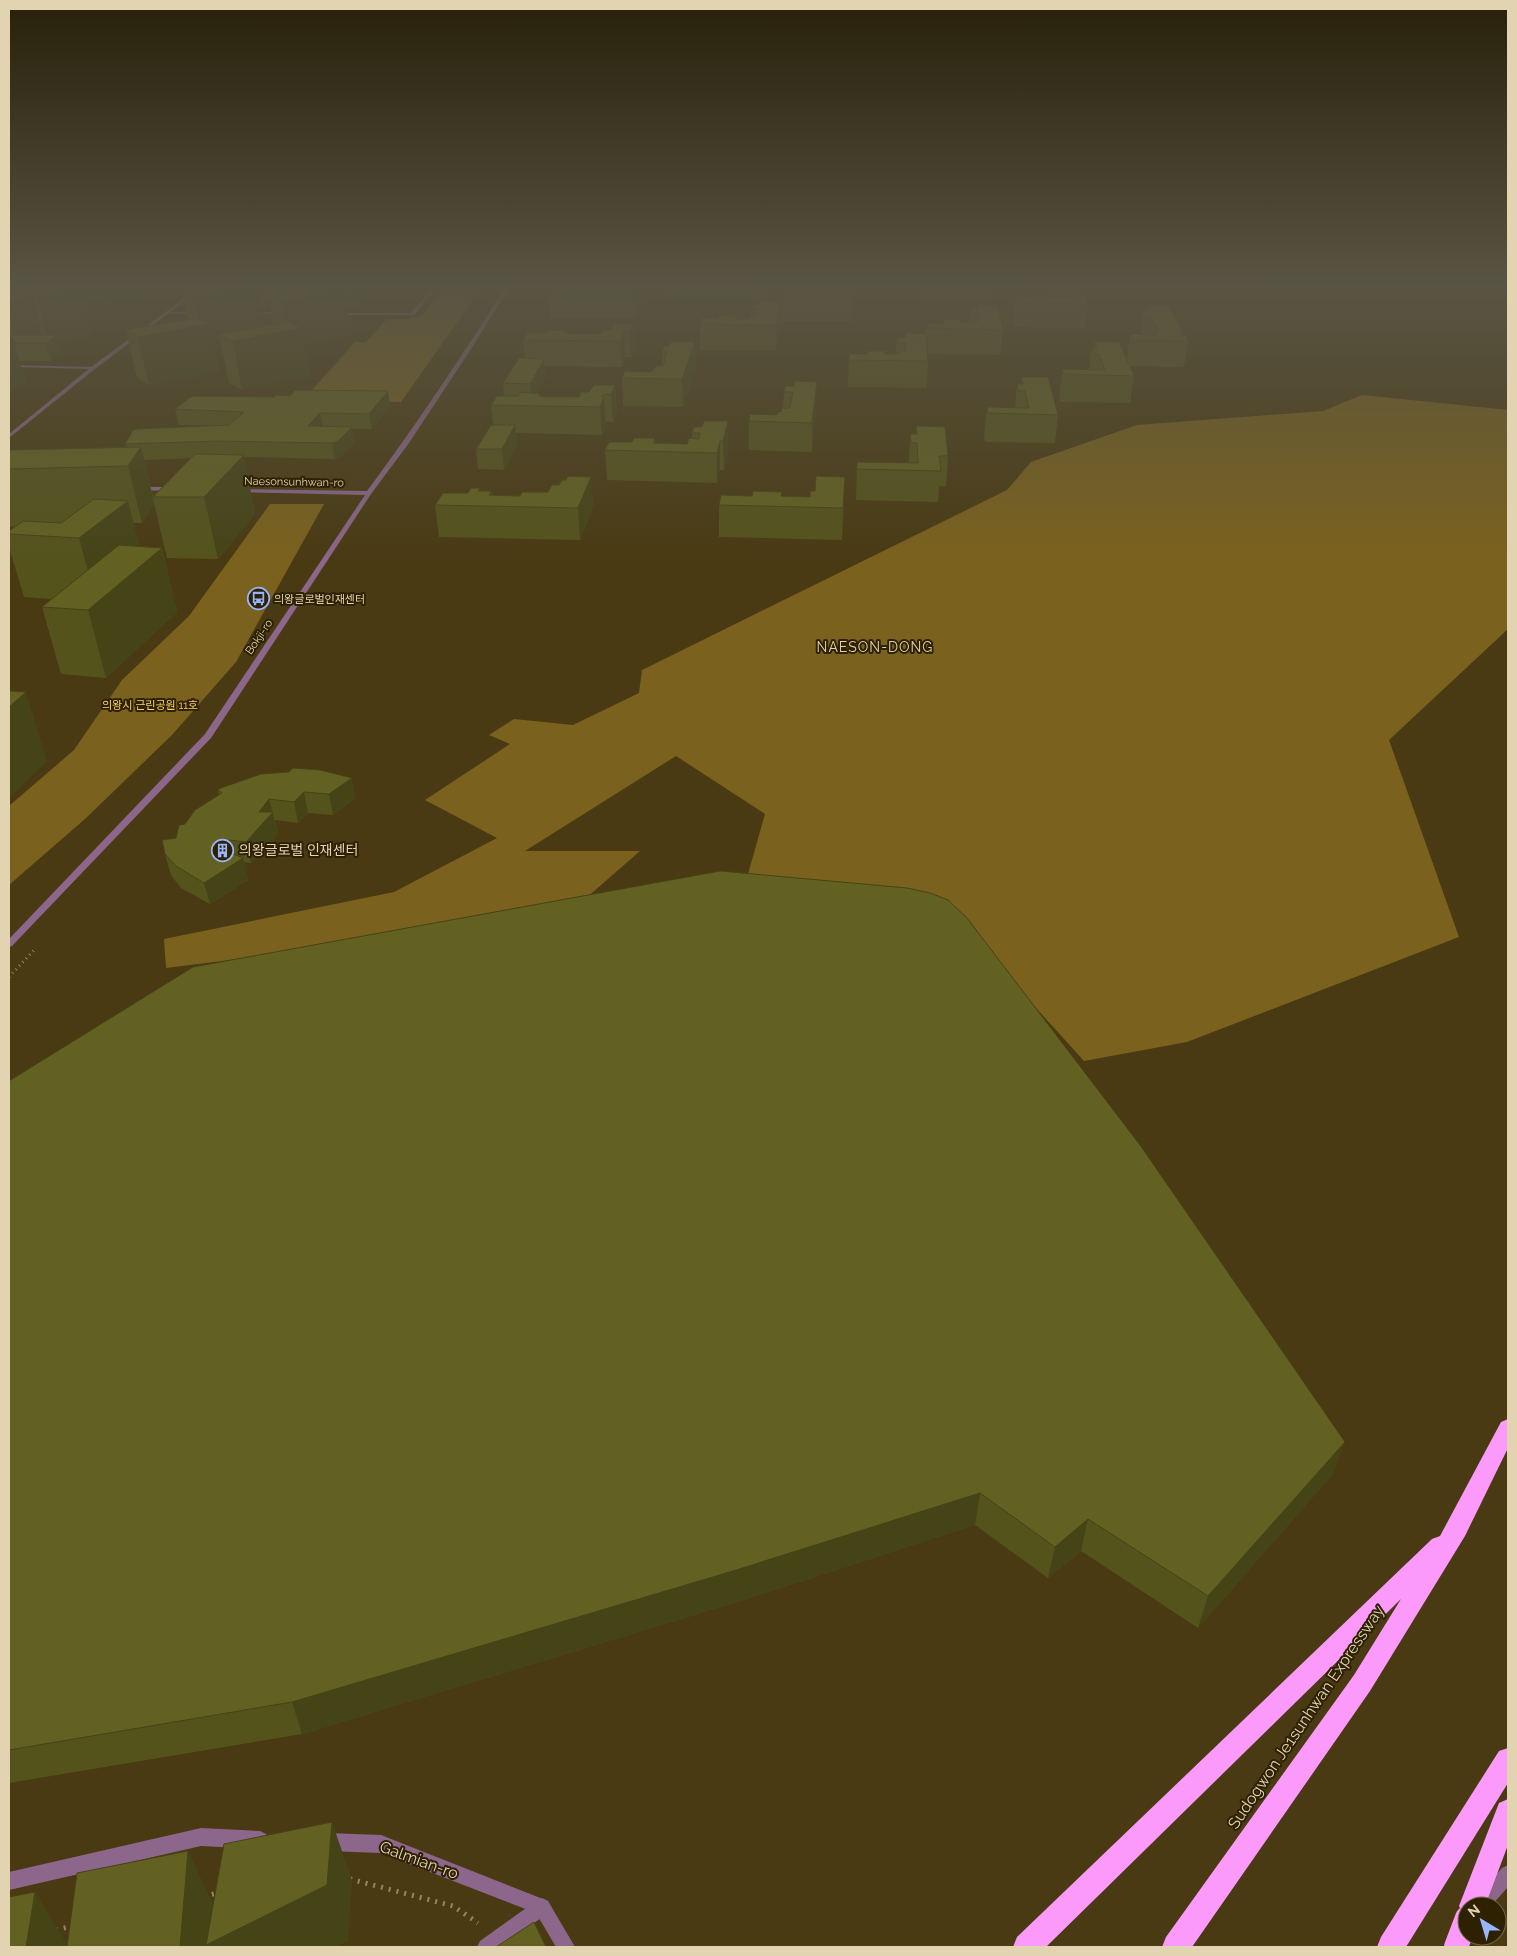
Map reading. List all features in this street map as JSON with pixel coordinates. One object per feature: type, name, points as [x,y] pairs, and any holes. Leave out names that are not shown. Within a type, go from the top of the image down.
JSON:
[{"type":"highway","name":"Sudogwon Je1sunhwan Expressway","points":[[1176,1947],[1362,1683],[1457,1530],[1508,1428]]},
{"type":"highway","points":[[1027,1947],[1457,1530]]},
{"type":"highway","points":[[1390,1947],[1508,1760]]},
{"type":"highway","points":[[1476,1896],[1508,1812]]},
{"type":"street","points":[[9,436],[79,379]]},
{"type":"street","name":"Bokji-ro","points":[[9,944],[208,736],[369,493],[406,443],[449,379]]},
{"type":"street","points":[[128,488],[178,489]]},
{"type":"street","name":"Naesonsunhwan-ro","points":[[228,490],[369,493]]},
{"type":"street","points":[[9,1881],[201,1837],[281,1840]]},
{"type":"street","name":"Galmian-ro","points":[[311,1841],[381,1844],[542,1907]]},
{"type":"street","points":[[1488,1896],[1508,1874]]},
{"type":"street","points":[[493,1942],[542,1907],[566,1947]]},
{"type":"street","points":[[1442,1947],[1457,1930]]},
{"type":"path","points":[[344,1878],[453,1906],[493,1942]]},
{"type":"path","points":[[201,1897],[220,1892]]},
{"type":"path","points":[[47,1932],[76,1925]]},
{"type":"green space","points":[[322,379],[417,379],[401,402],[304,399]]},
{"type":"green space","points":[[1362,395],[1508,410],[1508,629],[1389,740],[1459,937],[1187,1042],[1084,1061],[949,912],[744,888],[765,814],[676,756],[525,851],[640,851],[569,913],[455,932],[166,968],[164,939],[394,892],[497,838],[425,800],[510,744],[489,735],[514,719],[573,725],[639,693],[642,670],[1007,490],[1031,462],[1137,425],[1323,411]]},
{"type":"green space","name":"의왕시 근린공원 11호","points":[[270,504],[324,504],[236,662],[172,735],[85,819],[9,885],[9,806],[74,750],[122,680],[189,616]]},
{"type":"building","points":[[505,379],[533,379],[530,384],[503,383]]},
{"type":"building","points":[[1022,379],[1049,379],[1058,415],[988,413],[987,407],[1029,408],[1025,391],[1019,391],[1017,384],[1023,384]]},
{"type":"building","points":[[794,381],[817,382],[812,423],[749,421],[750,414],[777,415],[778,412],[781,412],[782,408],[790,408],[793,392],[784,392],[785,386],[794,386]]},
{"type":"building","points":[[594,385],[615,385],[611,394],[603,394],[602,397],[604,397],[600,407],[491,405],[497,396],[518,396],[521,392],[540,394],[539,396],[544,397],[579,397],[581,392],[589,392]]},
{"type":"building","points":[[295,390],[388,391],[369,414],[320,413],[308,426],[352,427],[338,441],[332,443],[217,441],[125,444],[133,430],[229,425],[244,412],[175,409],[194,396],[274,397],[276,395],[290,396]]},
{"type":"building","points":[[704,421],[728,421],[723,441],[720,441],[717,453],[605,450],[609,442],[632,442],[634,438],[655,438],[653,443],[687,444],[689,438],[699,439],[700,433],[692,433],[694,427],[702,427]]},
{"type":"building","points":[[491,425],[515,425],[502,449],[476,449]]},
{"type":"building","points":[[916,426],[945,427],[948,456],[939,456],[941,471],[857,469],[857,462],[918,463],[917,443],[911,443],[910,434],[917,434]]},
{"type":"building","points":[[141,447],[128,466],[9,469],[9,450]]},
{"type":"building","points":[[195,454],[244,455],[204,497],[153,497]]},
{"type":"building","points":[[568,476],[591,477],[578,508],[435,505],[443,493],[468,493],[471,488],[480,488],[478,491],[491,491],[489,495],[520,496],[522,492],[548,492],[552,485],[559,485]]},
{"type":"building","points":[[816,476],[845,477],[843,508],[719,505],[721,495],[752,496],[753,491],[782,492],[781,496],[810,497],[810,491],[815,491]]},
{"type":"building","points":[[94,499],[128,501],[79,538],[9,534],[9,531],[23,521],[61,523]]},
{"type":"building","points":[[119,545],[162,548],[88,610],[42,607]]},
{"type":"building","points":[[9,691],[26,692],[9,707]]},
{"type":"building","points":[[293,768],[320,770],[352,778],[329,794],[304,792],[294,802],[269,799],[259,812],[273,812],[246,842],[229,840],[222,849],[243,858],[204,883],[176,866],[165,854],[162,840],[176,838],[179,825],[185,824],[195,810],[222,793],[218,789],[261,774],[289,772]]},
{"type":"building","points":[[720,871],[907,888],[930,893],[948,900],[967,918],[1140,1145],[1345,1442],[1208,1596],[1088,1519],[1055,1547],[980,1493],[733,1571],[292,1702],[9,1750],[9,1081],[193,967]]},
{"type":"building","points":[[332,1822],[327,1885],[206,1945],[224,1844]]},
{"type":"building","points":[[188,1851],[180,1947],[67,1947],[77,1873]]},
{"type":"building","points":[[35,1892],[26,1947],[9,1947],[9,1897]]},
{"type":"building","points":[[534,1922],[546,1947],[496,1947]]},
{"type":"place","name":"의왕글로벌인재센터","points":[[258,599]]},
{"type":"place","name":"의왕글로벌 인재센터","points":[[223,850]]},
{"type":"district","name":"NAESON-DONG","points":[[875,647]]}]
